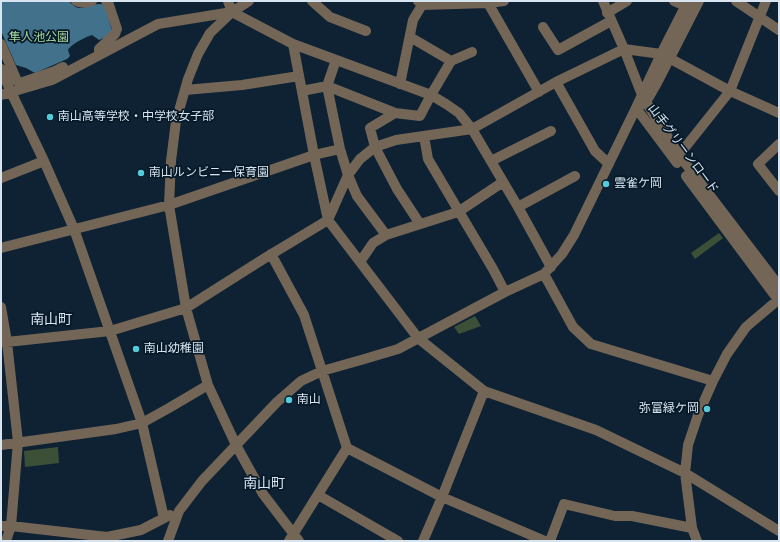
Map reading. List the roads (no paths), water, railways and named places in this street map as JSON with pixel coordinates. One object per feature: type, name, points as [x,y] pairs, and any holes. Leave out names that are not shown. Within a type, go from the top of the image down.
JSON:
[{"type":"street","points":[[76,1],[80,3],[92,1]]},
{"type":"street","points":[[99,51],[99,49],[115,34],[117,29],[108,2],[106,1]]},
{"type":"street","points":[[228,1],[232,12]]},
{"type":"street","points":[[249,1],[232,12],[210,33],[198,54],[176,121],[171,161],[169,205],[186,308],[208,385],[236,445],[264,494],[294,539],[318,495],[347,448]]},
{"type":"street","points":[[312,1],[330,17],[366,31]]},
{"type":"street","points":[[400,84],[413,20],[420,3],[488,3],[504,1]]},
{"type":"street","points":[[603,1],[644,98]]},
{"type":"street","points":[[543,26],[558,50],[609,17],[627,1]]},
{"type":"street","points":[[674,1],[687,4]]},
{"type":"street","name":"山手グリーンロード","points":[[665,56],[699,1]]},
{"type":"street","points":[[736,1],[779,30]]},
{"type":"street","points":[[679,154],[730,91],[766,1]]},
{"type":"street","points":[[488,3],[539,92]]},
{"type":"street","name":"山手グリーンロード","points":[[687,4],[665,56],[644,98],[636,108],[779,300]]},
{"type":"street","points":[[11,89],[52,80],[158,24],[232,12],[293,44],[431,95],[459,113],[472,129],[518,207],[573,327],[591,344],[713,381]]},
{"type":"street","points":[[410,37],[451,60]]},
{"type":"street","points":[[1,44],[17,80],[11,89]]},
{"type":"street","points":[[293,44],[328,220],[418,338],[484,391],[596,430],[685,473],[779,531]]},
{"type":"street","points":[[4,342],[110,331],[186,308],[328,220],[348,175],[360,159],[375,147],[396,140],[472,129],[556,82],[624,49],[665,56],[730,91],[779,113]]},
{"type":"street","points":[[302,91],[327,86],[395,113],[420,116],[451,60],[472,52]]},
{"type":"street","points":[[336,60],[327,86],[340,149],[348,175],[357,196],[386,235]]},
{"type":"street","points":[[11,89],[27,80],[55,71],[73,63],[80,62]]},
{"type":"street","points":[[1,69],[74,229],[142,423],[164,518]]},
{"type":"street","points":[[185,90],[242,85],[299,76]]},
{"type":"street","points":[[556,82],[595,151],[609,164]]},
{"type":"street","name":"山手グリーンロード","points":[[644,98],[679,154],[779,286]]},
{"type":"street","points":[[171,540],[179,510],[202,481],[277,402],[301,382],[322,371],[398,349],[547,270],[562,254],[574,235],[636,108]]},
{"type":"street","points":[[395,113],[370,128],[375,147],[397,188],[420,224]]},
{"type":"street","points":[[491,161],[551,131]]},
{"type":"street","points":[[424,136],[428,159],[505,292]]},
{"type":"street","points":[[779,144],[758,164],[779,191]]},
{"type":"street","points":[[1,248],[169,205],[314,155],[340,149]]},
{"type":"street","points":[[1,178],[44,161]]},
{"type":"street","points":[[518,207],[575,176]]},
{"type":"street","points":[[360,262],[373,243],[386,235],[458,212],[503,182]]},
{"type":"street","points":[[271,254],[304,315],[347,448],[442,497],[545,541]]},
{"type":"street","points":[[697,541],[692,528],[685,473],[688,445],[698,415],[727,354],[746,327],[779,300]]},
{"type":"street","points":[[1,307],[4,342],[18,442],[12,526],[6,541]]},
{"type":"street","points":[[1,444],[116,429],[142,423],[208,385]]},
{"type":"street","points":[[423,541],[484,391]]},
{"type":"street","points":[[318,495],[398,541]]},
{"type":"street","points":[[550,541],[564,504],[615,516],[632,516],[692,528]]},
{"type":"street","points":[[1,526],[12,526],[105,539],[141,530],[179,510]]},
{"type":"water","name":"隼人池公園","points":[[1,1],[69,1],[73,6],[78,8],[100,4],[105,5],[112,31],[108,36],[99,40],[92,35],[86,37],[72,45],[68,50],[70,56],[67,59],[35,73],[16,65],[1,31]]},
{"type":"place","name":"南山高等学校・中学校女子部","points":[[50,117]]},
{"type":"place","name":"南山ルンビニー保育園","points":[[141,173]]},
{"type":"place","name":"雲雀ケ岡","points":[[606,184]]},
{"type":"place","name":"南山幼稚園","points":[[136,349]]},
{"type":"place","name":"南山","points":[[289,400]]},
{"type":"place","name":"弥富緑ケ岡","points":[[707,409]]},
{"type":"district","name":"南山町","points":[[51,320]]},
{"type":"district","name":"南山町","points":[[264,484]]}]
